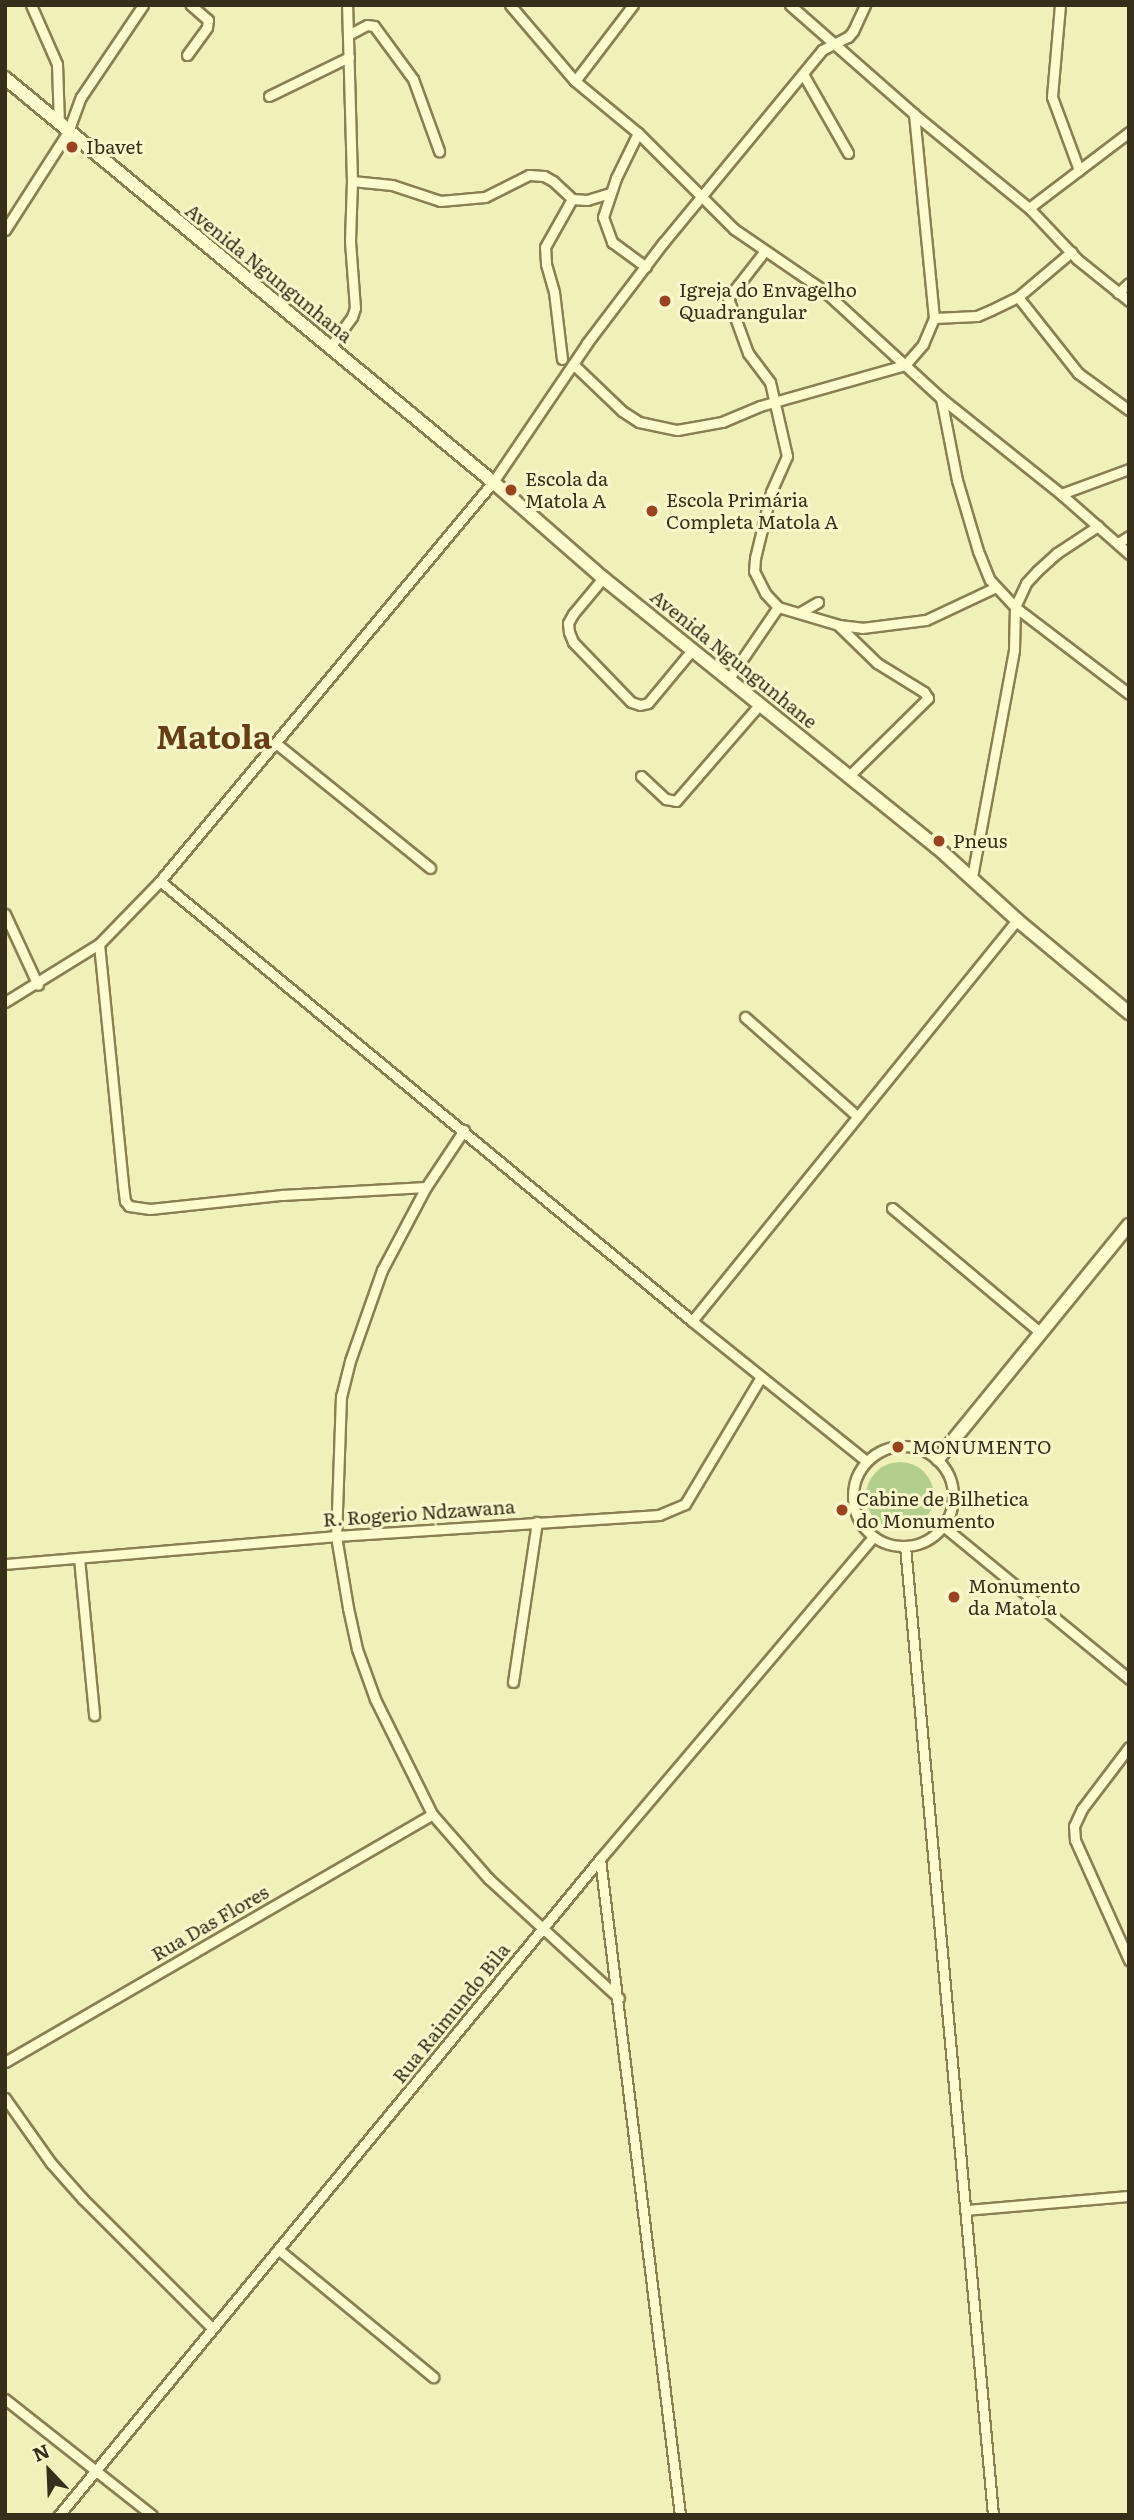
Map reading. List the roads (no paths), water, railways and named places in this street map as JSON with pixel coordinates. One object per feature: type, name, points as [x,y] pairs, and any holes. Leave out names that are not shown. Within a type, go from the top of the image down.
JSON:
[{"type":"street","points":[[31,5],[57,64],[63,128]]},
{"type":"street","points":[[5,230],[81,97],[143,5]]},
{"type":"street","points":[[187,55],[207,27],[208,20],[191,5]]},
{"type":"street","points":[[330,347],[355,309],[350,241],[352,181],[347,5]]},
{"type":"street","points":[[510,5],[575,81],[638,133],[734,229],[823,290],[941,398],[1061,494],[1129,554]]},
{"type":"street","points":[[575,81],[633,5]]},
{"type":"street","points":[[790,5],[914,114],[1029,208],[1071,252],[1129,301]]},
{"type":"street","points":[[5,1002],[38,985],[99,944],[160,881],[493,482],[573,364],[663,243],[822,50],[853,31],[865,5]]},
{"type":"street","points":[[1060,5],[1052,97],[1079,170]]},
{"type":"street","points":[[348,35],[367,25],[374,26],[413,79],[439,151]]},
{"type":"street","points":[[269,96],[349,57]]},
{"type":"street","points":[[803,74],[848,153]]},
{"type":"street","name":"Avenida Ngungunhana","points":[[5,78],[510,496]]},
{"type":"street","points":[[573,364],[622,411],[639,422],[660,429],[694,428],[905,365],[923,344],[934,318],[914,114]]},
{"type":"street","points":[[638,133],[610,193],[603,218],[606,232],[612,242],[646,267]]},
{"type":"street","points":[[1029,208],[1128,135]]},
{"type":"street","points":[[352,181],[392,185],[440,201],[466,201],[485,197],[529,175],[553,181],[572,199],[587,200],[610,193]]},
{"type":"street","points":[[562,359],[554,292],[546,264],[545,247],[572,199]]},
{"type":"street","points":[[764,252],[728,298],[748,353],[768,376],[787,456],[771,492],[754,571],[765,593],[778,607],[799,614],[839,625],[875,627],[926,620],[996,587]]},
{"type":"street","points":[[934,318],[977,316],[1018,297],[1071,252]]},
{"type":"street","points":[[1118,293],[1129,284]]},
{"type":"street","points":[[1018,297],[1078,373],[1129,410]]},
{"type":"street","points":[[941,398],[966,514],[982,564],[996,587],[1016,607],[1129,694]]},
{"type":"street","points":[[1061,494],[1129,469]]},
{"type":"street","name":"Avenida Ngungunhane","points":[[510,496],[603,578],[938,848],[1017,920],[1129,1013]]},
{"type":"street","points":[[972,877],[1014,650],[1016,607],[1026,583],[1037,570],[1056,553],[1098,526]]},
{"type":"street","points":[[1118,543],[1129,536]]},
{"type":"street","points":[[603,578],[573,614],[568,623],[569,632],[573,642],[631,702],[640,705],[648,703],[692,650]]},
{"type":"street","points":[[799,614],[818,602]]},
{"type":"street","points":[[728,680],[778,607]]},
{"type":"street","points":[[839,625],[877,663],[924,692],[928,698],[848,777]]},
{"type":"street","points":[[641,776],[666,799],[676,801],[760,704]]},
{"type":"street","points":[[277,744],[430,868]]},
{"type":"street","points":[[160,881],[464,1130],[691,1321],[866,1461]]},
{"type":"street","points":[[5,914],[38,985]]},
{"type":"street","points":[[691,1321],[1017,920]]},
{"type":"street","points":[[99,944],[123,1185],[125,1201],[130,1206],[150,1209],[282,1195],[426,1187]]},
{"type":"street","points":[[746,1017],[857,1116]]},
{"type":"street","points":[[464,1130],[426,1187],[382,1270],[350,1361],[341,1396],[337,1536],[348,1608],[362,1661],[400,1754],[432,1814],[489,1879],[619,1998]]},
{"type":"street","points":[[892,1208],[1041,1333]]},
{"type":"street","points":[[938,1459],[1129,1225]]},
{"type":"street","name":"R. Rogerio Ndzawana","points":[[5,1564],[337,1536],[659,1515],[685,1504],[761,1377]]},
{"type":"street","points":[[899,1446],[920,1448],[938,1459],[947,1471],[953,1499],[943,1526],[933,1536],[905,1546],[888,1544],[873,1537],[862,1527],[852,1500],[858,1472],[866,1461],[878,1451],[899,1446]]},
{"type":"street","points":[[513,1682],[537,1522]]},
{"type":"street","points":[[943,1526],[1129,1679]]},
{"type":"street","name":"Rua Raimundo Bila","points":[[59,2515],[600,1859],[873,1537]]},
{"type":"street","points":[[905,1546],[993,2515]]},
{"type":"street","points":[[79,1558],[94,1715]]},
{"type":"street","points":[[1129,1747],[1082,1809],[1074,1826],[1075,1840],[1129,1960]]},
{"type":"street","name":"Rua Das Flores","points":[[5,2062],[432,1814]]},
{"type":"street","points":[[600,1859],[680,2515]]},
{"type":"street","points":[[5,2098],[51,2163],[83,2199],[212,2329]]},
{"type":"street","points":[[966,2210],[1129,2196]]},
{"type":"street","points":[[279,2250],[433,2377]]},
{"type":"street","points":[[5,2399],[152,2515]]},
{"type":"place","name":"Ibavet","points":[[72,147]]},
{"type":"place","name":"Igreja do Envagelho Quadrangular","points":[[665,301]]},
{"type":"place","name":"Escola da Matola A","points":[[511,490]]},
{"type":"place","name":"Escola Primária Completa Matola A","points":[[652,511]]},
{"type":"place","name":"Pneus","points":[[939,841]]},
{"type":"place","name":"MONUMENTO","points":[[898,1447]]},
{"type":"place","name":"Cabine de Bilhetica do Monumento","points":[[842,1510]]},
{"type":"place","name":"Monumento da Matola","points":[[954,1597]]},
{"type":"district","name":"Matola","points":[[214,735]]}]
